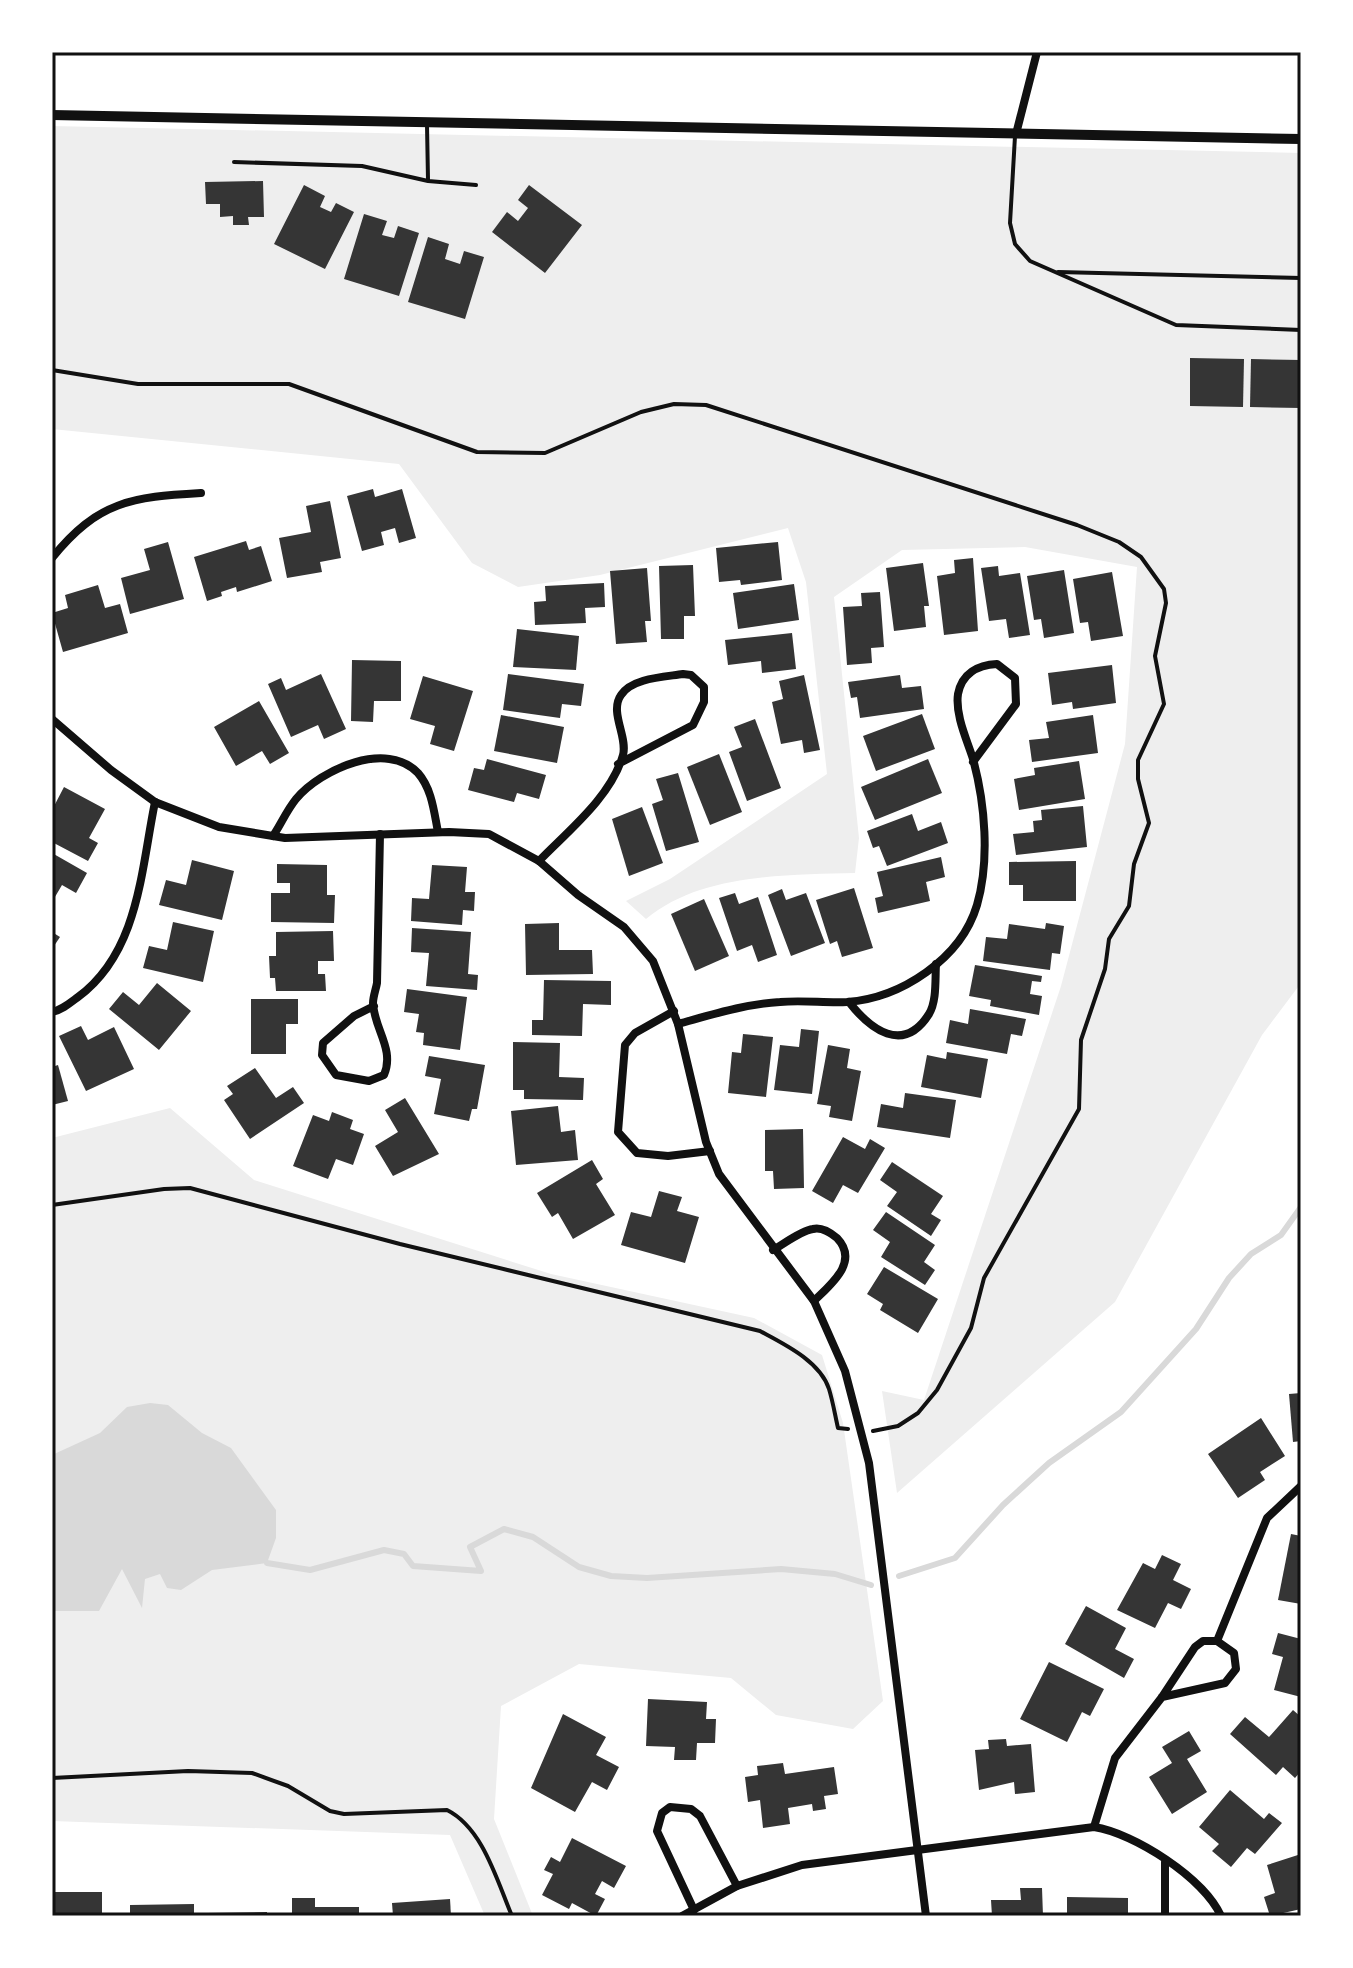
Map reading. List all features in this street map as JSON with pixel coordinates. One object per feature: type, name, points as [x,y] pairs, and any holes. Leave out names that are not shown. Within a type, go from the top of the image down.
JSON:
[{"type":"street","points":[[1016,134],[1037,52]]},
{"type":"street","points":[[52,115],[1301,139]]},
{"type":"street","points":[[52,558],[101,512],[141,496],[201,493]]},
{"type":"street","points":[[678,1024],[778,1002],[849,1002],[883,995],[922,977],[952,949],[977,906],[984,857],[981,800],[958,697],[969,673],[980,665],[997,664],[1015,678],[1016,704],[973,762]]},
{"type":"street","points":[[539,861],[608,786],[618,764],[624,753],[619,697],[629,686],[683,674],[691,675],[704,687],[704,702],[693,725],[618,764]]},
{"type":"street","points":[[52,719],[155,802],[219,827],[273,836],[438,832],[489,834],[539,861],[578,895],[624,927],[653,961],[674,1011],[710,1151],[719,1174],[814,1301],[845,1371],[869,1463],[926,1916]]},
{"type":"street","points":[[273,836],[295,799],[308,788],[368,757],[383,756],[401,761],[418,774],[430,794],[438,832]]},
{"type":"street","points":[[52,1012],[93,986],[118,952],[132,920],[155,802]]},
{"type":"street","points":[[374,1006],[354,1016],[323,1043],[322,1055],[336,1075],[369,1081],[384,1075],[388,1055],[374,1006],[380,834]]},
{"type":"street","points":[[849,1002],[867,1025],[883,1034],[894,1036],[914,1029],[930,1013],[936,964]]},
{"type":"street","points":[[674,1011],[635,1033],[625,1045],[618,1132],[637,1153],[668,1156],[710,1151]]},
{"type":"street","points":[[773,1250],[813,1229],[823,1230],[839,1240],[846,1258],[844,1267],[814,1301]]},
{"type":"street","points":[[1217,1641],[1267,1518],[1301,1486]]},
{"type":"street","points":[[1094,1827],[1115,1758],[1162,1697],[1195,1647],[1203,1641],[1217,1641],[1234,1653],[1236,1669],[1233,1677],[1225,1683],[1193,1693],[1162,1697]]},
{"type":"street","points":[[694,1910],[657,1831],[662,1813],[670,1807],[691,1809],[700,1816],[737,1886]]},
{"type":"street","points":[[682,1916],[737,1886],[802,1865],[1094,1827],[1114,1830],[1136,1839],[1165,1862],[1197,1881],[1221,1916]]},
{"type":"street","points":[[1165,1862],[1165,1916]]},
{"type":"lane","points":[[427,123],[428,181]]},
{"type":"lane","points":[[1016,134],[1010,223],[1015,244],[1030,261],[1176,325],[1301,330]]},
{"type":"lane","points":[[234,162],[362,166],[428,181],[476,185]]},
{"type":"lane","points":[[1055,272],[1301,278]]},
{"type":"path","points":[[52,370],[138,384],[289,384],[441,441],[477,452],[509,454],[545,453],[641,412],[674,404],[706,405],[1021,504],[1119,542],[1141,557],[1164,589],[1166,603],[1155,656],[1164,704],[1138,760],[1138,779],[1149,823],[1134,864],[1129,906],[1109,939],[1105,969],[1081,1040],[1079,1109],[984,1278],[971,1328],[937,1390],[918,1413],[898,1426],[881,1432],[838,1428],[829,1387],[817,1370],[793,1349],[760,1331],[400,1244],[190,1188],[52,1205]]},
{"type":"path","points":[[52,1778],[225,1771],[264,1775],[344,1814],[447,1810],[459,1816],[476,1838],[512,1916]]},
{"type":"shaded area","points":[[52,126],[1301,153],[1301,983],[1262,1035],[1115,1302],[897,1493],[882,1391],[924,1400],[1061,986],[1125,744],[1137,567],[1025,547],[902,550],[834,597],[859,838],[855,873],[773,876],[718,885],[668,904],[646,919],[626,901],[670,879],[827,774],[806,582],[788,528],[600,575],[518,587],[472,563],[399,464],[52,429]]},
{"type":"shaded area","points":[[170,1108],[254,1180],[551,1274],[754,1318],[822,1355],[843,1423],[883,1701],[853,1729],[776,1715],[731,1678],[579,1664],[501,1706],[494,1819],[533,1916],[485,1916],[450,1835],[52,1821],[52,1138]]},
{"type":"shaded area","points":[[150,1403],[168,1405],[202,1433],[231,1448],[276,1510],[276,1538],[267,1563],[212,1570],[181,1590],[167,1588],[160,1574],[145,1579],[142,1608],[122,1569],[99,1611],[52,1611],[52,1455],[100,1433],[127,1407]]},
{"type":"building","points":[[263,181],[264,217],[248,217],[249,225],[233,225],[233,216],[220,217],[220,204],[206,204],[205,182]]},
{"type":"building","points":[[304,185],[325,196],[320,207],[331,212],[336,203],[354,212],[325,269],[274,244]]},
{"type":"building","points":[[529,185],[582,225],[545,273],[492,232],[507,212],[518,221],[528,208],[518,200]]},
{"type":"building","points":[[364,214],[387,221],[382,235],[394,238],[398,226],[419,233],[399,296],[344,279]]},
{"type":"building","points":[[428,237],[449,244],[445,259],[460,264],[464,251],[484,257],[465,319],[408,302]]},
{"type":"building","points":[[1190,358],[1244,359],[1243,407],[1190,406]]},
{"type":"building","points":[[1251,359],[1301,360],[1301,408],[1250,407]]},
{"type":"building","points":[[373,489],[375,497],[402,489],[416,538],[399,543],[395,528],[381,532],[384,545],[362,551],[347,496]]},
{"type":"building","points":[[330,501],[341,558],[320,562],[322,572],[287,578],[279,538],[311,532],[306,506]]},
{"type":"building","points":[[246,541],[249,550],[261,546],[272,581],[237,592],[236,587],[207,601],[194,557]]},
{"type":"building","points":[[168,542],[184,599],[130,614],[121,578],[150,570],[144,549]]},
{"type":"building","points":[[778,542],[782,580],[741,585],[740,580],[719,582],[716,548]]},
{"type":"building","points":[[973,558],[978,631],[944,635],[937,576],[955,573],[954,560]]},
{"type":"building","points":[[923,563],[929,606],[924,606],[926,627],[894,631],[886,568]]},
{"type":"building","points":[[693,565],[695,616],[684,616],[684,639],[661,639],[659,566]]},
{"type":"building","points":[[998,566],[999,576],[1020,573],[1030,635],[1009,638],[1006,619],[989,621],[981,568]]},
{"type":"building","points":[[647,568],[651,621],[645,621],[647,642],[616,644],[610,571]]},
{"type":"building","points":[[1064,570],[1074,633],[1044,638],[1041,619],[1034,620],[1027,576]]},
{"type":"building","points":[[1112,572],[1123,636],[1091,641],[1088,622],[1080,623],[1073,579]]},
{"type":"building","points":[[604,583],[605,607],[585,608],[586,623],[535,625],[534,602],[546,601],[545,586]]},
{"type":"building","points":[[794,584],[799,620],[738,629],[733,593]]},
{"type":"building","points":[[98,585],[105,608],[120,604],[128,633],[63,652],[52,613],[68,608],[65,595]]},
{"type":"building","points":[[880,592],[884,647],[871,648],[872,663],[847,665],[843,607],[862,606],[861,593]]},
{"type":"building","points":[[517,629],[579,636],[576,670],[513,667]]},
{"type":"building","points":[[792,633],[796,669],[762,673],[761,661],[728,665],[725,640]]},
{"type":"building","points":[[352,660],[401,661],[401,701],[374,701],[373,722],[351,721]]},
{"type":"building","points":[[1112,665],[1116,703],[1073,709],[1072,702],[1052,705],[1048,673]]},
{"type":"building","points":[[321,674],[346,729],[324,739],[318,725],[291,737],[268,684],[281,678],[286,690]]},
{"type":"building","points":[[508,674],[584,684],[581,706],[562,704],[560,718],[503,710]]},
{"type":"building","points":[[804,675],[820,750],[804,753],[802,740],[781,744],[772,702],[783,699],[779,681]]},
{"type":"building","points":[[900,675],[902,688],[921,686],[924,709],[860,718],[857,697],[851,698],[848,682]]},
{"type":"building","points":[[423,676],[473,691],[454,751],[430,744],[435,726],[410,719]]},
{"type":"building","points":[[259,701],[289,753],[270,764],[262,751],[236,766],[214,727]]},
{"type":"building","points":[[922,714],[935,749],[876,771],[863,736]]},
{"type":"building","points":[[501,715],[564,727],[557,763],[494,751]]},
{"type":"building","points":[[1093,715],[1098,753],[1032,762],[1029,740],[1049,738],[1046,722]]},
{"type":"building","points":[[755,719],[781,788],[747,801],[729,752],[742,747],[734,727]]},
{"type":"building","points":[[719,754],[742,812],[710,825],[687,767]]},
{"type":"building","points":[[487,759],[546,775],[539,799],[517,793],[514,802],[468,790],[474,768],[484,770]]},
{"type":"building","points":[[928,759],[942,793],[875,820],[861,787]]},
{"type":"building","points":[[1079,761],[1085,799],[1019,810],[1014,779],[1035,775],[1034,768]]},
{"type":"building","points":[[678,773],[699,842],[666,851],[652,804],[663,800],[656,779]]},
{"type":"building","points":[[64,787],[105,809],[89,838],[98,843],[88,861],[52,842],[52,810]]},
{"type":"building","points":[[1083,806],[1087,847],[1016,855],[1013,834],[1034,832],[1033,821],[1042,820],[1041,810]]},
{"type":"building","points":[[642,807],[663,863],[629,876],[612,819]]},
{"type":"building","points":[[912,814],[918,831],[941,822],[948,843],[887,866],[879,846],[873,848],[867,831]]},
{"type":"building","points":[[52,853],[87,873],[76,893],[62,885],[52,902]]},
{"type":"building","points":[[941,857],[945,877],[926,882],[930,901],[878,913],[875,898],[883,896],[877,872]]},
{"type":"building","points":[[192,860],[234,871],[222,920],[159,905],[166,880],[186,885]]},
{"type":"building","points":[[1076,861],[1076,901],[1023,901],[1023,885],[1009,885],[1009,862]]},
{"type":"building","points":[[277,864],[327,865],[327,895],[335,895],[334,923],[271,922],[271,893],[290,893],[290,883],[277,883]]},
{"type":"building","points":[[432,865],[467,867],[465,892],[475,892],[474,911],[463,910],[462,925],[411,921],[412,898],[429,899]]},
{"type":"building","points":[[854,888],[873,948],[842,957],[837,941],[830,944],[816,900]]},
{"type":"building","points":[[782,889],[786,900],[806,893],[825,943],[791,956],[768,895]]},
{"type":"building","points":[[735,893],[739,904],[758,897],[777,955],[758,962],[752,945],[737,951],[719,898]]},
{"type":"building","points":[[704,899],[729,956],[695,971],[671,914]]},
{"type":"building","points":[[173,922],[214,931],[203,982],[143,968],[149,946],[167,950]]},
{"type":"building","points":[[559,923],[559,950],[592,950],[593,974],[526,975],[525,924]]},
{"type":"building","points":[[1046,923],[1064,926],[1060,954],[1052,953],[1050,970],[983,961],[986,937],[1007,939],[1009,924],[1045,929]]},
{"type":"building","points":[[412,928],[471,932],[468,974],[478,975],[477,990],[426,986],[429,953],[411,952]]},
{"type":"building","points":[[333,931],[334,961],[318,961],[318,974],[325,974],[326,991],[276,991],[275,978],[270,978],[269,956],[276,956],[276,932]]},
{"type":"building","points":[[52,932],[60,937],[52,949]]},
{"type":"building","points":[[975,965],[1042,976],[1041,982],[1032,981],[1030,994],[1042,996],[1039,1015],[990,1006],[991,1000],[969,996]]},
{"type":"building","points":[[544,980],[611,981],[611,1005],[583,1004],[582,1036],[532,1035],[532,1020],[543,1020]]},
{"type":"building","points":[[157,983],[191,1011],[159,1050],[109,1009],[123,992],[139,1005]]},
{"type":"building","points":[[407,989],[467,997],[460,1050],[423,1045],[424,1033],[416,1032],[419,1014],[404,1012]]},
{"type":"building","points":[[251,999],[298,999],[298,1024],[286,1024],[286,1054],[251,1054]]},
{"type":"building","points":[[970,1009],[1026,1019],[1022,1036],[1011,1034],[1007,1054],[946,1043],[950,1020],[968,1024]]},
{"type":"building","points":[[81,1026],[88,1040],[114,1027],[134,1069],[86,1091],[59,1036]]},
{"type":"building","points":[[801,1029],[819,1031],[812,1094],[774,1090],[780,1045],[799,1047]]},
{"type":"building","points":[[743,1034],[773,1037],[766,1097],[728,1093],[732,1052],[741,1053]]},
{"type":"building","points":[[513,1042],[560,1043],[559,1077],[584,1078],[583,1100],[524,1099],[524,1090],[513,1090]]},
{"type":"building","points":[[828,1045],[850,1049],[847,1068],[861,1071],[852,1121],[829,1117],[831,1106],[817,1104]]},
{"type":"building","points":[[947,1052],[988,1059],[981,1098],[921,1087],[927,1055],[946,1059]]},
{"type":"building","points":[[429,1056],[485,1065],[477,1109],[472,1109],[469,1121],[434,1114],[441,1079],[425,1076]]},
{"type":"building","points":[[58,1065],[68,1101],[52,1105],[52,1067]]},
{"type":"building","points":[[255,1068],[276,1098],[293,1087],[304,1103],[250,1139],[224,1100],[233,1094],[227,1086]]},
{"type":"building","points":[[905,1093],[956,1100],[950,1138],[877,1127],[881,1104],[903,1108]]},
{"type":"building","points":[[405,1098],[439,1154],[393,1176],[375,1146],[398,1132],[385,1110]]},
{"type":"building","points":[[558,1106],[561,1132],[575,1130],[578,1160],[516,1165],[511,1111]]},
{"type":"building","points":[[332,1112],[353,1120],[350,1129],[364,1134],[353,1165],[336,1159],[328,1179],[293,1166],[313,1115],[329,1121]]},
{"type":"building","points":[[803,1129],[804,1188],[774,1189],[773,1171],[765,1171],[765,1130]]},
{"type":"building","points":[[843,1137],[865,1149],[870,1139],[885,1148],[858,1193],[843,1185],[833,1203],[812,1191]]},
{"type":"building","points":[[592,1160],[603,1179],[596,1184],[615,1215],[573,1239],[558,1213],[552,1217],[537,1193]]},
{"type":"building","points":[[892,1162],[943,1196],[931,1214],[941,1220],[931,1236],[887,1206],[897,1192],[880,1180]]},
{"type":"building","points":[[659,1191],[682,1197],[677,1211],[699,1217],[685,1263],[621,1245],[631,1212],[651,1217]]},
{"type":"building","points":[[886,1212],[935,1245],[924,1262],[935,1270],[925,1285],[881,1257],[890,1242],[873,1230]]},
{"type":"building","points":[[884,1267],[938,1299],[918,1333],[880,1310],[883,1304],[867,1294]]},
{"type":"building","points":[[1301,1393],[1301,1441],[1293,1442],[1289,1394]]},
{"type":"building","points":[[1261,1418],[1285,1456],[1260,1472],[1265,1480],[1238,1498],[1208,1454]]},
{"type":"building","points":[[1291,1534],[1301,1536],[1301,1604],[1278,1600]]},
{"type":"building","points":[[1162,1555],[1181,1564],[1173,1580],[1191,1589],[1181,1609],[1168,1603],[1155,1628],[1117,1610],[1143,1563],[1155,1569]]},
{"type":"building","points":[[1086,1606],[1126,1628],[1115,1649],[1134,1659],[1124,1678],[1065,1644]]},
{"type":"building","points":[[1278,1633],[1301,1639],[1301,1697],[1274,1690],[1283,1657],[1272,1654]]},
{"type":"building","points":[[1049,1662],[1104,1689],[1090,1716],[1082,1712],[1067,1742],[1020,1719]]},
{"type":"building","points":[[648,1699],[707,1702],[706,1719],[716,1719],[715,1743],[697,1743],[696,1760],[674,1760],[675,1747],[646,1746]]},
{"type":"building","points":[[1293,1710],[1301,1717],[1301,1771],[1295,1778],[1283,1767],[1276,1775],[1230,1734],[1245,1717],[1269,1737]]},
{"type":"building","points":[[563,1714],[606,1737],[596,1755],[619,1767],[607,1790],[592,1782],[575,1812],[531,1788]]},
{"type":"building","points":[[1189,1731],[1201,1751],[1187,1759],[1207,1792],[1172,1814],[1149,1777],[1172,1763],[1162,1747]]},
{"type":"building","points":[[1006,1739],[1007,1746],[1031,1744],[1035,1792],[1015,1794],[1014,1782],[979,1790],[975,1750],[989,1749],[988,1740]]},
{"type":"building","points":[[783,1763],[785,1774],[834,1767],[838,1794],[824,1796],[826,1809],[813,1811],[812,1804],[788,1808],[790,1824],[763,1828],[760,1800],[748,1802],[745,1777],[758,1775],[757,1766]]},
{"type":"building","points":[[1230,1790],[1264,1819],[1269,1813],[1282,1823],[1255,1854],[1247,1848],[1231,1867],[1212,1851],[1219,1844],[1199,1827]]},
{"type":"building","points":[[572,1838],[626,1866],[614,1888],[602,1881],[595,1894],[605,1899],[596,1916],[572,1903],[569,1909],[542,1895],[553,1874],[544,1870],[551,1857],[560,1862]]},
{"type":"building","points":[[1301,1854],[1301,1909],[1270,1916],[1264,1897],[1275,1893],[1267,1865]]},
{"type":"building","points":[[1020,1888],[1042,1888],[1043,1916],[992,1916],[991,1900],[1021,1900]]},
{"type":"building","points":[[52,1892],[102,1892],[102,1916],[52,1916]]},
{"type":"building","points":[[1067,1897],[1128,1898],[1128,1916],[1067,1916]]},
{"type":"building","points":[[292,1898],[315,1898],[315,1907],[359,1907],[359,1916],[292,1916]]},
{"type":"building","points":[[450,1899],[451,1916],[393,1916],[392,1903]]},
{"type":"building","points":[[194,1904],[194,1916],[130,1916],[130,1905]]},
{"type":"building","points":[[267,1912],[267,1916],[207,1916],[207,1913]]},
{"type":"waterway","points":[[899,1576],[955,1558],[1003,1505],[1049,1463],[1121,1412],[1196,1329],[1229,1278],[1251,1254],[1281,1235],[1301,1207]]},
{"type":"waterway","points":[[267,1563],[310,1570],[384,1550],[404,1554],[413,1566],[481,1571],[470,1547],[504,1529],[533,1537],[579,1567],[611,1576],[647,1578],[781,1569],[835,1574],[871,1585]]}]
